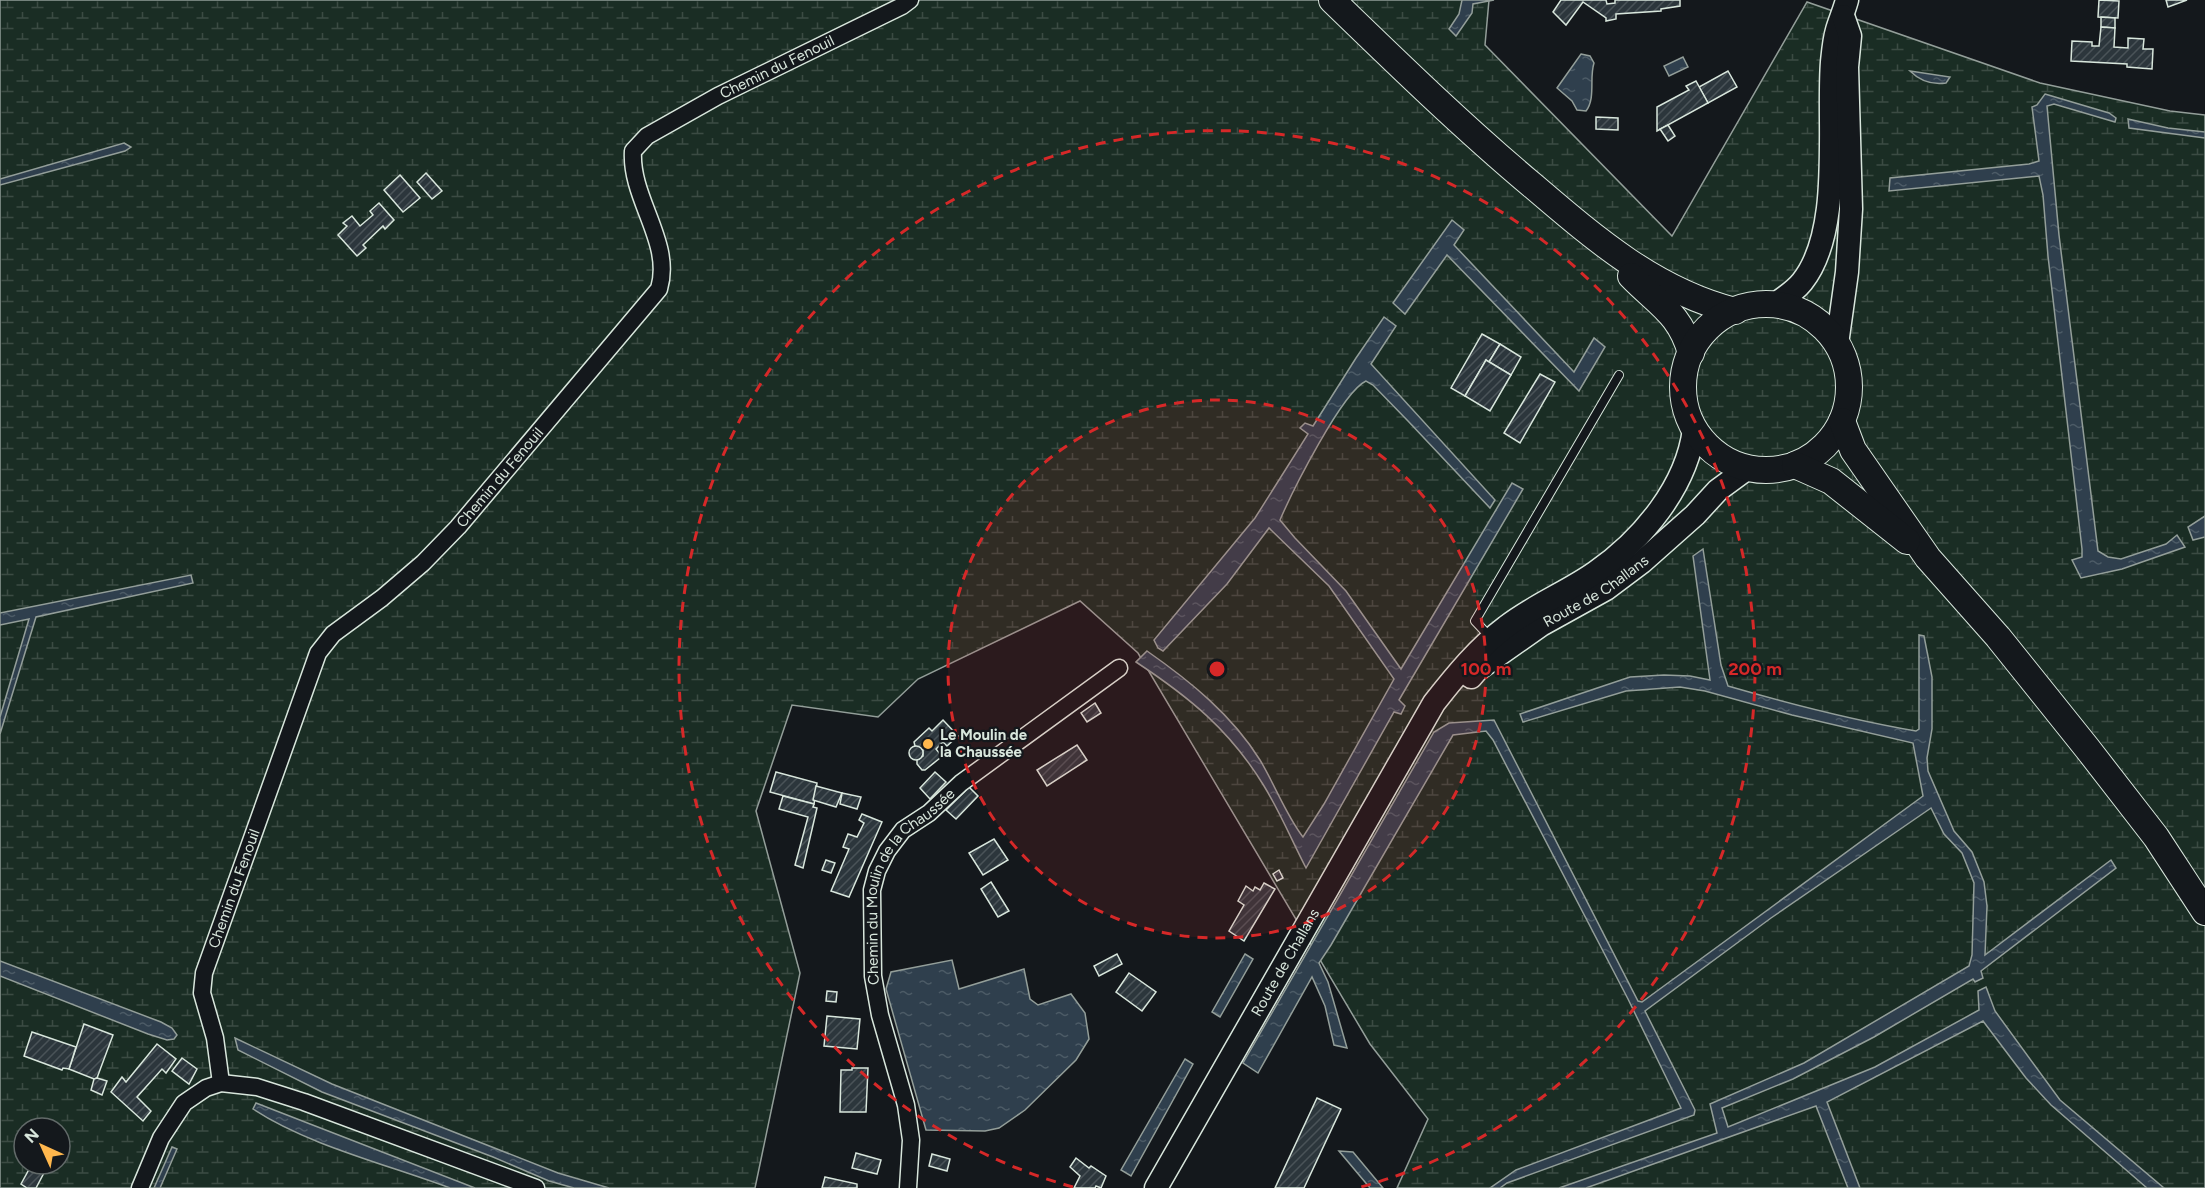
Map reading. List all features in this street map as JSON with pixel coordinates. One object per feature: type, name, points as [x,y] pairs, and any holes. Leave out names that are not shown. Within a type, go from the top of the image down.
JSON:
[{"type":"main road","points":[[1332,0],[1435,99],[1595,239],[1643,289],[1671,313],[1682,327],[1691,353]]},
{"type":"main road","points":[[1774,305],[1802,282],[1814,263],[1823,234],[1830,202],[1840,106],[1847,67],[1850,36],[1845,8]]},
{"type":"main road","points":[[1837,344],[1847,272],[1851,209],[1840,106]]},
{"type":"main road","points":[[1595,239],[1660,282],[1692,298],[1735,311]]},
{"type":"main road","points":[[1754,305],[1774,305],[1793,309],[1810,317],[1825,329],[1837,344],[1845,362],[1849,382],[1848,402],[1842,421],[1831,440],[1815,455],[1795,465],[1772,470],[1748,468],[1727,460],[1708,447],[1694,429],[1683,392],[1685,372],[1691,353],[1702,335],[1717,321],[1735,311],[1754,305]]},
{"type":"main road","points":[[1842,421],[1853,450],[1928,558],[1998,637],[2156,837],[2205,912]]},
{"type":"main road","name":"Route de Challans","points":[[1156,1188],[1434,703],[1459,671],[1507,626],[1596,572],[1629,544],[1661,508],[1682,474],[1692,446],[1694,429]]},
{"type":"main road","points":[[1795,465],[1831,481],[1928,558]]},
{"type":"main road","name":"Route de Challans","points":[[1414,737],[1477,670],[1541,625],[1606,589],[1624,576],[1687,524],[1718,490],[1748,468]]},
{"type":"street","name":"Chemin du Fenouil","points":[[221,1083],[215,1038],[202,993],[204,974],[278,760],[318,653],[333,634],[382,598],[423,563],[458,527],[659,290],[662,279],[661,256],[634,173],[633,151],[647,136],[718,96],[910,0]]},
{"type":"street","name":"Chemin du Moulin de la Chaussée","points":[[908,1188],[911,1140],[906,1105],[880,1014],[873,976],[872,890],[877,871],[887,851],[903,830],[929,813],[961,783],[1119,668]]},
{"type":"street","points":[[140,1188],[161,1138],[184,1103],[206,1088],[221,1083],[257,1087],[304,1102],[536,1188]]},
{"type":"lane","points":[[1492,639],[1475,621],[1619,375]]},
{"type":"green space","points":[[0,0],[1489,0],[1485,45],[1672,236],[1807,2],[2040,83],[2170,111],[2205,115],[2205,1188],[1397,1188],[1428,1119],[1370,1044],[1138,653],[1080,601],[918,679],[878,717],[792,705],[756,811],[800,973],[755,1188],[0,1188]]},
{"type":"water","points":[[1462,0],[1494,0],[1473,4],[1472,13],[1456,36],[1449,29],[1459,14]]},
{"type":"water","points":[[1581,54],[1590,56],[1594,63],[1591,100],[1586,111],[1577,110],[1572,101],[1557,88]]},
{"type":"water","points":[[1683,57],[1688,67],[1669,76],[1664,66]]},
{"type":"water","points":[[1910,71],[1950,77],[1946,83],[1931,83],[1922,80]]},
{"type":"water","points":[[2045,94],[2109,113],[2116,118],[2115,122],[2054,104],[2047,106],[2059,235],[2098,551],[2108,557],[2121,559],[2166,544],[2177,535],[2185,547],[2122,569],[2081,578],[2072,560],[2082,557],[2082,549],[2039,176],[1889,191],[1890,178],[2029,164],[2039,161],[2032,107],[2037,105]]},
{"type":"water","points":[[2128,119],[2168,128],[2205,132],[2205,138],[2129,128]]},
{"type":"water","points":[[124,143],[131,147],[125,151],[0,185],[0,179]]},
{"type":"water","points":[[1452,220],[1464,230],[1454,245],[1574,372],[1594,338],[1605,347],[1579,391],[1447,255],[1405,314],[1393,303]]},
{"type":"water","points":[[1384,317],[1396,326],[1371,364],[1495,500],[1490,508],[1373,385],[1366,381],[1344,403],[1331,422],[1280,520],[1346,591],[1401,669],[1512,483],[1523,489],[1399,700],[1405,706],[1401,714],[1394,712],[1306,868],[1270,796],[1251,766],[1223,731],[1174,688],[1136,662],[1147,651],[1179,674],[1237,728],[1260,760],[1303,837],[1394,679],[1329,586],[1269,528],[1227,584],[1163,651],[1158,648],[1154,640],[1255,518],[1308,434],[1300,428],[1305,423],[1313,426]]},
{"type":"water","points":[[2205,516],[2205,537],[2193,540],[2188,527]]},
{"type":"water","points":[[1703,549],[1721,665],[1728,686],[1821,711],[1916,731],[1919,729],[1919,635],[1924,636],[1932,677],[1932,729],[1927,758],[1928,771],[1954,831],[1972,852],[1984,882],[1987,906],[1985,955],[2111,860],[2116,868],[1981,971],[1983,978],[1975,982],[1973,979],[1874,1037],[1793,1079],[1722,1108],[1728,1127],[1875,1067],[1979,1010],[1978,991],[1986,987],[1995,1011],[2060,1100],[2164,1188],[2147,1188],[2051,1105],[2026,1078],[1983,1021],[1827,1102],[1860,1188],[1848,1188],[1816,1106],[1586,1188],[1559,1188],[1717,1133],[1710,1104],[1804,1063],[1969,966],[1972,955],[1974,883],[1962,853],[1944,834],[1931,808],[1771,918],[1645,1011],[1695,1110],[1694,1115],[1507,1183],[1500,1188],[1490,1188],[1516,1170],[1681,1108],[1628,999],[1493,740],[1486,731],[1453,735],[1319,963],[1328,982],[1347,1048],[1334,1045],[1325,1006],[1312,977],[1258,1073],[1243,1063],[1434,732],[1449,723],[1494,720],[1638,1001],[1642,1002],[1923,796],[1913,743],[1792,715],[1705,691],[1680,687],[1626,691],[1523,722],[1520,714],[1630,677],[1664,675],[1690,676],[1710,680],[1693,556]]},
{"type":"water","points":[[191,575],[193,583],[36,617],[0,734],[0,717],[29,619],[0,625],[0,613]]},
{"type":"water","points":[[1245,954],[1253,959],[1220,1017],[1212,1012]]},
{"type":"water","points":[[952,960],[959,989],[1024,969],[1030,999],[1038,1005],[1071,994],[1085,1013],[1089,1039],[1076,1060],[1025,1110],[999,1128],[985,1131],[926,1130],[886,989],[891,972]]},
{"type":"water","points":[[0,961],[161,1022],[172,1028],[177,1035],[174,1039],[167,1040],[148,1034],[0,976]]},
{"type":"water","points":[[235,1038],[332,1084],[558,1173],[609,1188],[574,1188],[549,1181],[493,1157],[322,1092],[238,1050]]},
{"type":"water","points":[[1185,1059],[1193,1064],[1131,1176],[1121,1170]]},
{"type":"water","points":[[256,1103],[475,1188],[450,1188],[323,1144],[274,1122],[253,1109]]},
{"type":"water","points":[[172,1147],[177,1149],[160,1188],[154,1188]]},
{"type":"water","points":[[1339,1151],[1353,1152],[1383,1188],[1370,1188]]},
{"type":"building","points":[[1561,0],[1606,0],[1607,4],[1615,3],[1615,0],[1680,0],[1680,6],[1661,9],[1661,11],[1616,14],[1616,19],[1606,21],[1606,18],[1583,2],[1566,25],[1553,12]]},
{"type":"building","points":[[2099,0],[2119,1],[2118,18],[2098,17]]},
{"type":"building","points":[[2166,0],[2187,0],[2168,7]]},
{"type":"building","points":[[2101,17],[2115,18],[2115,28],[2101,27]]},
{"type":"building","points":[[2101,27],[2115,28],[2114,47],[2128,48],[2128,38],[2144,39],[2143,49],[2153,49],[2152,69],[2127,67],[2127,64],[2071,61],[2072,41],[2092,42],[2092,46],[2099,46]]},
{"type":"building","points":[[1728,71],[1737,87],[1708,103],[1699,87]]},
{"type":"building","points":[[1696,81],[1708,103],[1657,131],[1657,107],[1689,90],[1686,86]]},
{"type":"building","points":[[1596,117],[1618,118],[1618,130],[1596,129]]},
{"type":"building","points":[[1668,125],[1675,136],[1668,141],[1660,129]]},
{"type":"building","points":[[426,173],[442,191],[432,199],[417,182]]},
{"type":"building","points":[[400,175],[420,198],[403,212],[384,190]]},
{"type":"building","points":[[379,203],[394,220],[385,229],[383,226],[363,245],[366,248],[357,256],[338,235],[347,226],[343,223],[352,216],[360,226],[373,215],[370,211]]},
{"type":"building","points":[[1482,334],[1500,344],[1489,362],[1486,360],[1465,396],[1451,388]]},
{"type":"building","points":[[1500,344],[1521,357],[1511,375],[1489,362]]},
{"type":"building","points":[[1486,360],[1511,375],[1490,411],[1465,396]]},
{"type":"building","points":[[1540,374],[1555,382],[1520,443],[1504,433]]},
{"type":"building","points":[[1095,703],[1101,713],[1087,722],[1081,713]]},
{"type":"building","name":"Le Moulin de la Chaussée","points":[[943,720],[958,736],[947,746],[943,742],[936,749],[940,758],[922,770],[917,760],[923,756],[923,750],[915,746],[914,742],[929,728],[932,731]]},
{"type":"building","points":[[1077,745],[1087,760],[1047,786],[1037,770]]},
{"type":"building","name":"Le Moulin de la Chaussée","points":[[913,746],[919,746],[923,753],[919,760],[913,760],[909,756],[909,750]]},
{"type":"building","points":[[776,772],[817,783],[814,804],[770,792]]},
{"type":"building","points":[[935,772],[946,782],[930,799],[920,788]]},
{"type":"building","points":[[816,786],[842,793],[836,807],[813,800]]},
{"type":"building","points":[[969,787],[978,796],[956,819],[946,810]]},
{"type":"building","points":[[842,793],[861,797],[857,809],[840,804]]},
{"type":"building","points":[[783,796],[814,804],[813,807],[817,808],[803,868],[795,865],[808,817],[779,809]]},
{"type":"building","points":[[862,814],[882,822],[849,897],[831,891],[849,849],[843,847],[848,834],[857,837],[864,823],[859,820]]},
{"type":"building","points":[[994,839],[1008,860],[983,875],[969,853]]},
{"type":"building","points":[[826,860],[835,863],[831,873],[822,870]]},
{"type":"building","points":[[1279,870],[1283,878],[1277,881],[1273,874]]},
{"type":"building","points":[[991,882],[1009,911],[998,917],[981,889]]},
{"type":"building","points":[[1264,883],[1275,889],[1244,941],[1229,931],[1244,905],[1238,901],[1246,886],[1253,891],[1255,887],[1260,890]]},
{"type":"building","points":[[1117,954],[1122,964],[1099,976],[1094,966]]},
{"type":"building","points":[[1129,973],[1156,992],[1142,1011],[1116,992]]},
{"type":"building","points":[[827,991],[837,992],[836,1002],[826,1001]]},
{"type":"building","points":[[827,1016],[860,1019],[857,1049],[824,1046]]},
{"type":"building","points":[[84,1024],[113,1035],[97,1078],[94,1079],[69,1069]]},
{"type":"building","points":[[32,1032],[76,1047],[69,1069],[63,1068],[62,1070],[24,1056]]},
{"type":"building","points":[[157,1044],[176,1059],[166,1073],[162,1069],[137,1097],[151,1111],[143,1121],[111,1092],[122,1077],[126,1082]]},
{"type":"building","points":[[182,1058],[197,1069],[189,1084],[172,1071]]},
{"type":"building","points":[[852,1068],[868,1068],[866,1112],[840,1112],[841,1070],[852,1070]]},
{"type":"building","points":[[94,1079],[107,1081],[102,1095],[91,1090]]},
{"type":"building","points":[[1317,1098],[1341,1109],[1304,1188],[1275,1188]]},
{"type":"building","points":[[856,1153],[881,1160],[877,1174],[852,1168]]},
{"type":"building","points":[[932,1154],[950,1159],[947,1171],[929,1166]]},
{"type":"building","points":[[1076,1158],[1089,1168],[1091,1166],[1106,1176],[1101,1188],[1096,1186],[1095,1188],[1074,1188],[1080,1176],[1070,1167]]},
{"type":"building","points":[[25,1176],[42,1176],[36,1188],[27,1188],[21,1184]]},
{"type":"building","points":[[825,1177],[857,1184],[857,1188],[822,1188]]},
{"type":"place","name":"Le Moulin de la Chaussée","points":[[928,744]]}]
